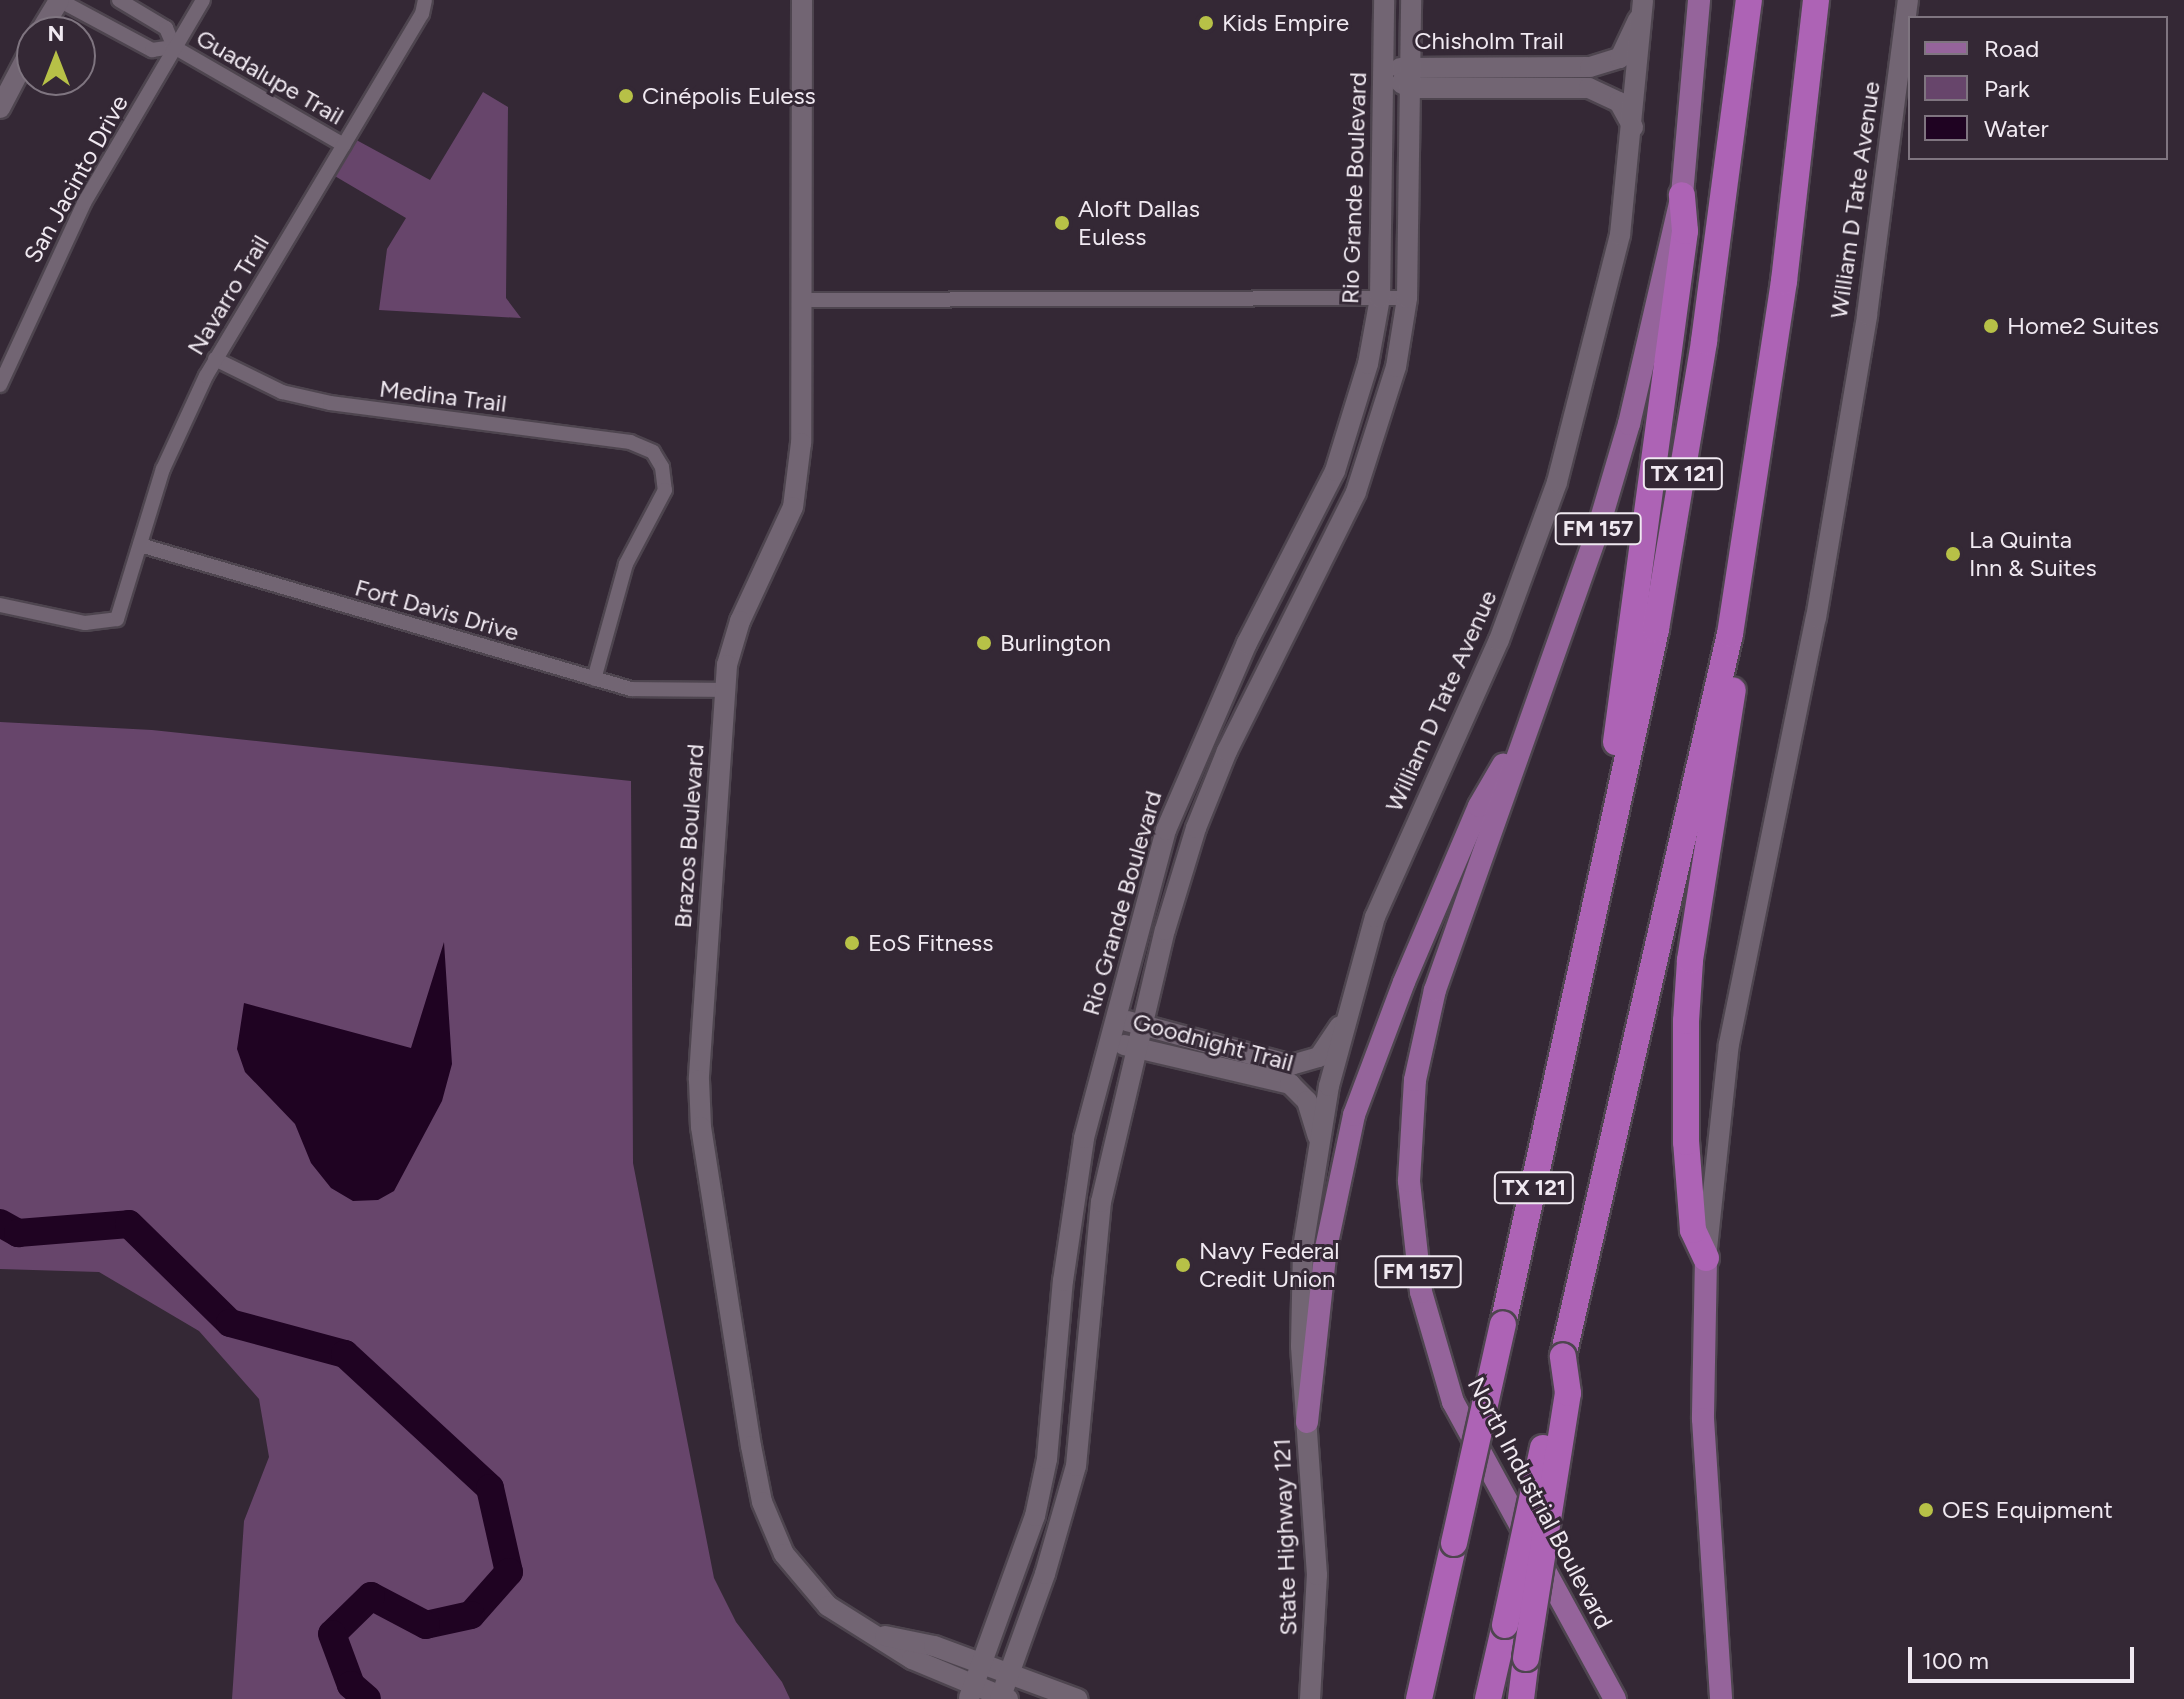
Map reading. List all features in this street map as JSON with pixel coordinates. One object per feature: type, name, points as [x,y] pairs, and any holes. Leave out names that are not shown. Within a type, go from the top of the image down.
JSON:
[{"type":"highway","name":"TX 121","points":[[1419,1699],[1656,629],[1689,439],[1749,0]]},
{"type":"highway","name":"TX 121","points":[[1488,1699],[1563,1356],[1730,634],[1784,281],[1816,0]]},
{"type":"highway","points":[[1588,944],[1595,855],[1619,723],[1685,231],[1682,195]]},
{"type":"highway","points":[[1706,1258],[1693,1230],[1686,1142],[1686,1021],[1690,960],[1733,696],[1730,634]]},
{"type":"highway","points":[[1521,1699],[1568,1393],[1563,1356]]},
{"type":"main road","name":"FM 157","points":[[1527,722],[1598,529],[1629,424],[1682,195],[1699,0]]},
{"type":"main road","points":[[1307,1422],[1326,1248],[1354,1115],[1479,806],[1527,722]]},
{"type":"main road","name":"North Industrial Boulevard","points":[[1527,722],[1435,990],[1415,1080],[1409,1181],[1413,1236],[1424,1307],[1453,1402],[1615,1699]]},
{"type":"main road","points":[[1706,1258],[1703,1419],[1721,1699]]},
{"type":"street","name":"Guadalupe Trail","points":[[59,0],[152,50],[174,47]]},
{"type":"street","name":"Guadalupe Trail","points":[[119,0],[166,28],[174,47],[344,145]]},
{"type":"street","name":"San Jacinto Drive","points":[[0,385],[84,203],[203,0]]},
{"type":"street","name":"Navarro Trail","points":[[0,605],[105,624],[117,619],[163,469],[215,359],[422,14],[425,0]]},
{"type":"street","name":"Brazos Boulevard","points":[[802,0],[801,443],[793,507],[740,621],[725,690],[699,1080],[714,1216],[762,1502],[784,1554],[828,1606],[971,1693],[1003,1698]]},
{"type":"street","name":"Rio Grande Boulevard","points":[[971,1693],[1035,1516],[1047,1459],[1074,1198],[1108,1041],[1166,830],[1247,643],[1301,543],[1351,425],[1380,298],[1384,0]]},
{"type":"street","name":"Rio Grande Boulevard","points":[[1003,1698],[1009,1672],[1063,1521],[1076,1466],[1101,1202],[1140,1024],[1196,828],[1277,645],[1325,555],[1377,436],[1407,298],[1411,0]]},
{"type":"street","name":"William D Tate Avenue","points":[[1706,1258],[1729,1044],[1816,618],[1867,315],[1908,0]]},
{"type":"street","name":"Chisholm Trail","points":[[1384,74],[1411,64],[1590,67],[1620,58],[1643,4]]},
{"type":"street","name":"William D Tate Avenue","points":[[1307,1422],[1303,1248],[1320,1141],[1349,1013],[1375,917],[1499,640],[1557,482],[1620,235],[1643,4]]},
{"type":"street","name":"Chisholm Trail","points":[[1384,74],[1411,88],[1589,88],[1619,102],[1633,127]]},
{"type":"street","points":[[0,108],[6,81]]},
{"type":"street","points":[[801,300],[1407,298]]},
{"type":"street","name":"Medina Trail","points":[[215,359],[282,392],[330,403],[630,442],[653,452],[662,467],[665,490],[626,564],[594,679]]},
{"type":"street","points":[[1301,543],[1325,555]]},
{"type":"street","name":"Fort Davis Drive","points":[[140,545],[631,689],[725,690]]},
{"type":"street","name":"Goodnight Trail","points":[[1114,1018],[1291,1065],[1319,1057],[1349,1013]]},
{"type":"street","name":"Goodnight Trail","points":[[1108,1041],[1290,1084],[1307,1101],[1320,1141]]},
{"type":"street","name":"State Highway 121","points":[[1307,1422],[1317,1575],[1310,1699]]},
{"type":"street","name":"Brazos Boulevard","points":[[877,1634],[982,1662],[1077,1699]]},
{"type":"green space","points":[[483,92],[508,107],[506,298],[521,318],[379,310],[387,249],[406,218],[328,172],[349,136],[430,180]]},
{"type":"green space","points":[[0,722],[152,730],[631,781],[633,1163],[714,1578],[736,1622],[782,1682],[790,1699],[232,1699],[244,1521],[269,1457],[259,1399],[199,1331],[99,1272],[0,1269]]},
{"type":"water","points":[[444,942],[452,1064],[442,1101],[394,1191],[378,1200],[353,1201],[331,1188],[311,1163],[295,1124],[245,1072],[237,1049],[244,1003],[411,1048]]},
{"type":"waterway","points":[[0,1223],[18,1233],[129,1224],[230,1323],[345,1354],[490,1488],[509,1572],[471,1615],[426,1625],[371,1596],[332,1634],[351,1685],[367,1699]]},
{"type":"place","name":"Kids Empire","points":[[1206,23]]},
{"type":"place","name":"Cinépolis Euless","points":[[626,96]]},
{"type":"place","name":"Aloft Dallas Euless","points":[[1062,223]]},
{"type":"place","name":"Home2 Suites","points":[[1991,326]]},
{"type":"place","name":"La Quinta Inn & Suites","points":[[1953,554]]},
{"type":"place","name":"Burlington","points":[[984,643]]},
{"type":"place","name":"EoS Fitness","points":[[852,943]]},
{"type":"place","name":"Navy Federal Credit Union","points":[[1183,1265]]},
{"type":"place","name":"OES Equipment","points":[[1926,1510]]}]
